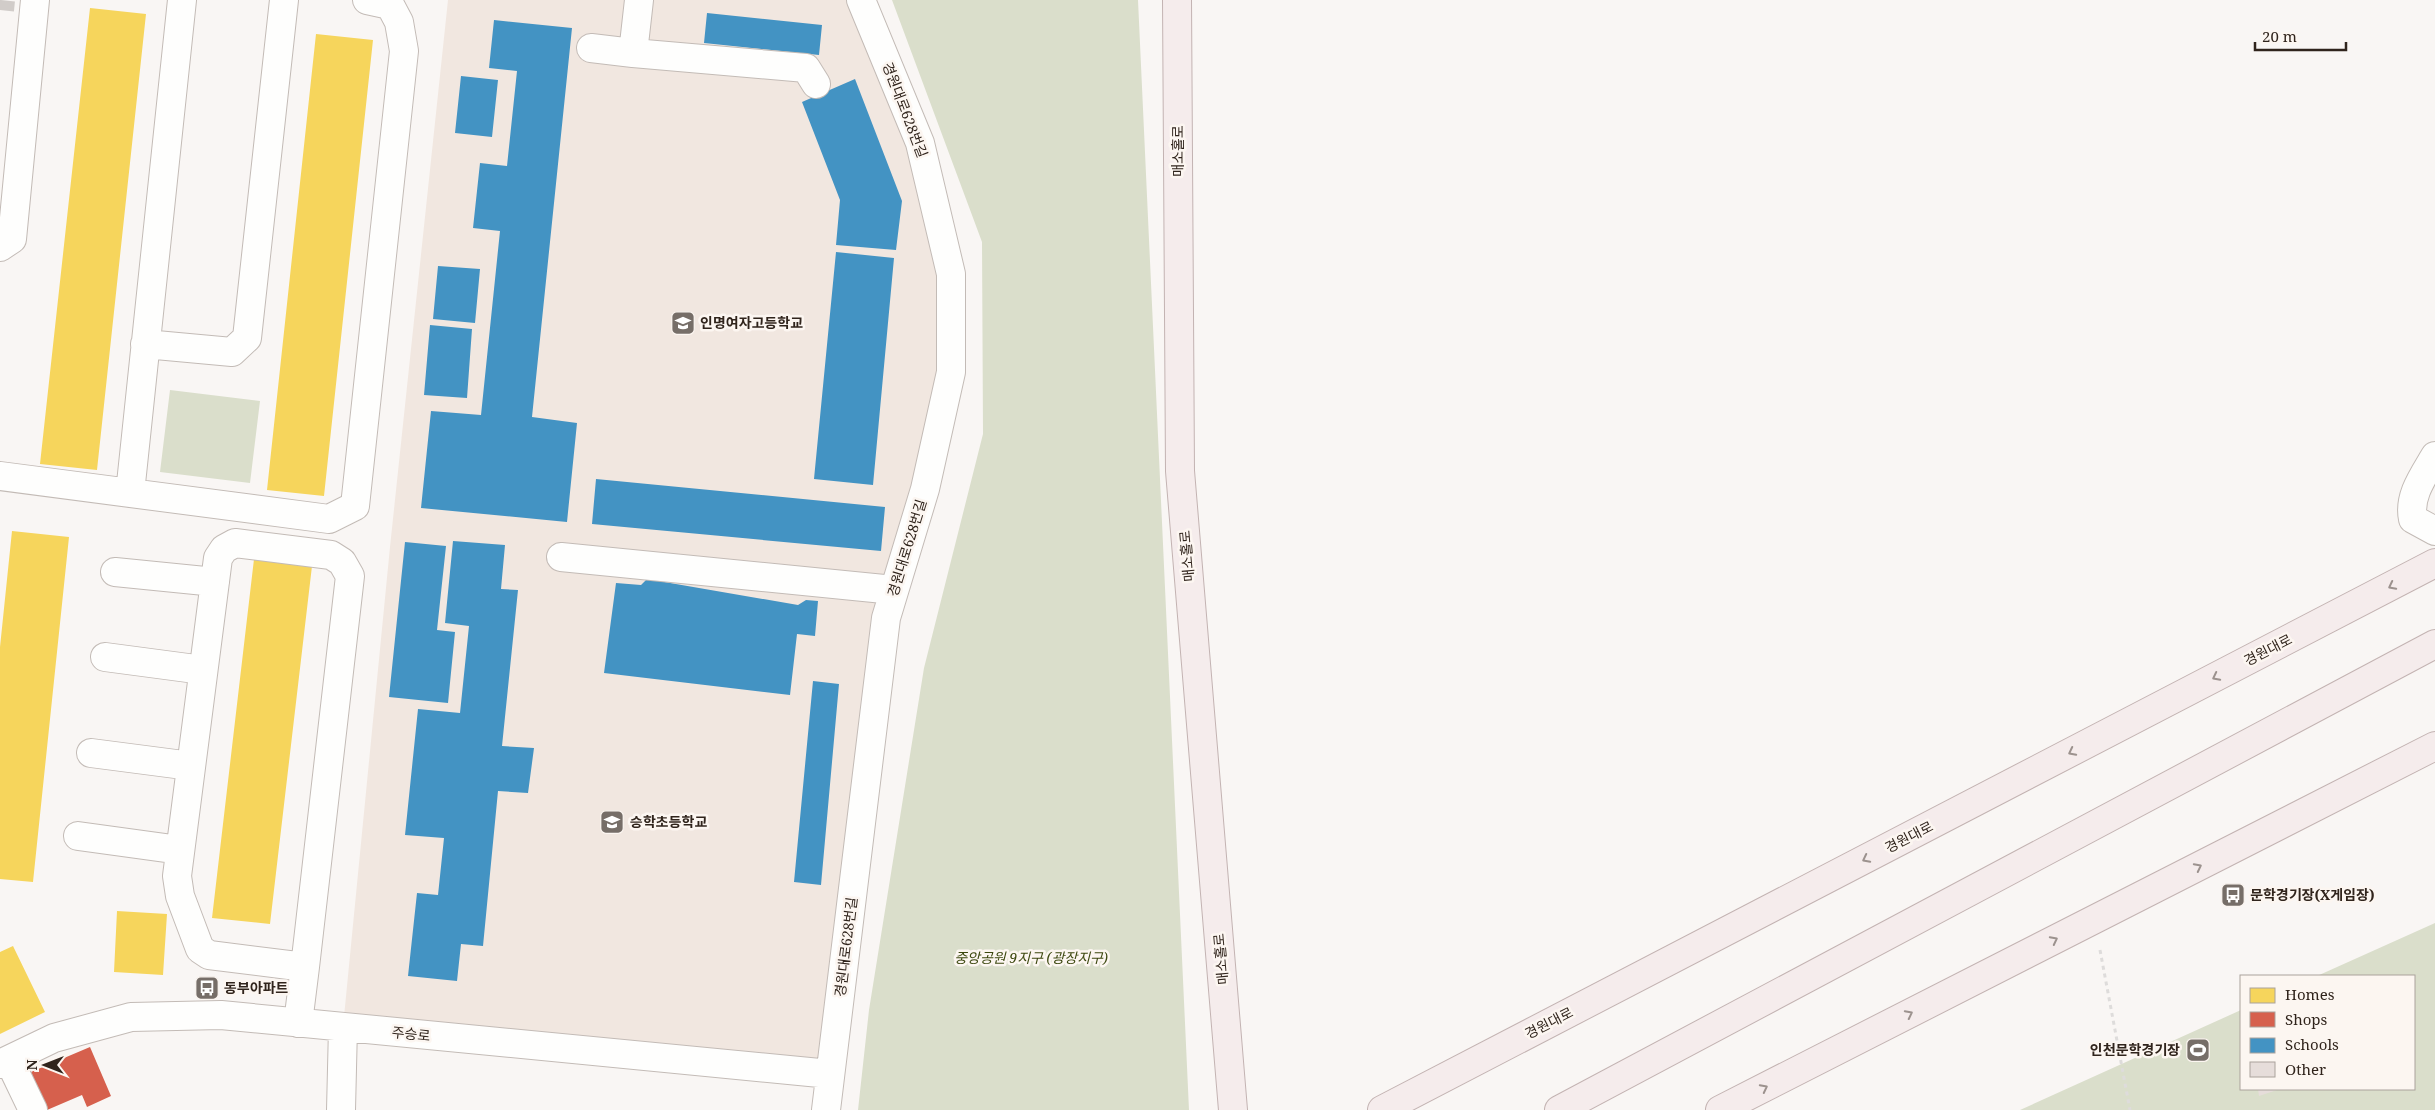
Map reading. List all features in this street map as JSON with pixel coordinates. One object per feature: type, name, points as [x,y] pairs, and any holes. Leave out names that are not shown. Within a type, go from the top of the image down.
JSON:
[{"type":"main road","name":"매소홀로","points":[[1177,0],[1180,471],[1233,1110]]},
{"type":"main road","name":"경원대로","points":[[1382,1110],[2435,563]]},
{"type":"main road","points":[[1559,1110],[2435,644]]},
{"type":"main road","points":[[1720,1110],[2435,746]]},
{"type":"street","points":[[0,248],[12,239],[35,0]]},
{"type":"street","points":[[130,493],[182,0]]},
{"type":"street","points":[[145,344],[232,352],[247,338],[284,0]]},
{"type":"street","points":[[0,476],[329,519],[355,506],[404,51],[399,22],[390,5],[367,0]]},
{"type":"street","points":[[633,53],[639,0]]},
{"type":"street","name":"경원대로628번길","points":[[826,1110],[886,618],[925,489],[951,372],[951,274],[920,143],[861,0]]},
{"type":"street","points":[[591,48],[806,68],[816,84]]},
{"type":"street","points":[[2435,456],[2418,486],[2411,508],[2413,519],[2435,531]]},
{"type":"street","points":[[298,1023],[305,967],[350,576],[342,562],[331,555],[235,542],[224,549],[218,558],[177,876],[180,896],[200,949],[209,955],[305,967]]},
{"type":"street","points":[[562,558],[894,590]]},
{"type":"street","points":[[116,572],[215,582]]},
{"type":"street","points":[[105,657],[203,670]]},
{"type":"street","points":[[91,753],[191,766]]},
{"type":"street","points":[[78,836],[180,850]]},
{"type":"street","name":"주승로","points":[[4,1062],[54,1038],[131,1017],[221,1015],[830,1074]]},
{"type":"street","points":[[341,1110],[343,1027]]},
{"type":"street","points":[[4,1062],[34,1110]]},
{"type":"path","points":[[2094,920],[2130,1110]]},
{"type":"shaded area","points":[[448,0],[861,0],[920,143],[951,372],[886,618],[830,1074],[343,1027],[390,547]]},
{"type":"green space","name":"중앙공원 9지구 (광장지구)","points":[[892,0],[1138,0],[1189,1110],[858,1110],[869,1010],[924,668],[983,434],[982,242]]},
{"type":"green space","points":[[170,390],[260,401],[250,483],[160,472]]},
{"type":"green space","name":"인천문학경기장","points":[[2435,923],[2435,1110],[2020,1110],[2240,1010],[2240,1090],[2415,1090],[2415,975],[2319,975]]},
{"type":"building: Homes","points":[[90,8],[146,14],[97,470],[40,464]]},
{"type":"building: Homes","points":[[316,34],[373,40],[324,496],[267,490]]},
{"type":"building: Homes","points":[[12,531],[69,537],[33,882],[0,879],[0,647]]},
{"type":"building: Homes","points":[[254,559],[312,566],[270,924],[212,918]]},
{"type":"building: Homes","points":[[117,911],[167,914],[163,975],[114,972]]},
{"type":"building: Homes","points":[[13,946],[45,1012],[0,1034],[0,952]]},
{"type":"building: Shops","points":[[90,1047],[111,1096],[87,1107],[82,1095],[47,1110],[31,1072]]},
{"type":"building: Schools","points":[[707,13],[822,25],[819,55],[704,43]]},
{"type":"building: Schools","points":[[494,20],[572,28],[532,417],[577,423],[567,522],[421,508],[431,411],[481,415],[500,231],[473,228],[480,163],[507,166],[517,71],[489,68]]},
{"type":"building: Schools","points":[[461,76],[498,80],[492,137],[455,133]]},
{"type":"building: Schools","points":[[855,79],[902,201],[896,250],[836,245],[840,200],[802,102]]},
{"type":"building: Schools","points":[[836,252],[894,258],[873,485],[814,479]]},
{"type":"building: Schools","points":[[438,266],[480,269],[475,323],[433,319]]},
{"type":"building: Schools","points":[[430,325],[472,329],[467,398],[424,395]]},
{"type":"building: Schools","points":[[596,479],[885,507],[881,551],[592,524]]},
{"type":"building: Schools","points":[[453,541],[505,545],[501,589],[518,590],[502,746],[534,748],[528,793],[498,791],[483,946],[461,944],[457,981],[408,976],[417,893],[438,895],[444,838],[405,835],[418,709],[460,713],[469,626],[445,623]]},
{"type":"building: Schools","points":[[405,542],[446,546],[437,630],[455,632],[448,703],[389,697]]},
{"type":"building: Schools","points":[[647,579],[798,605],[806,600],[818,601],[815,636],[797,634],[790,695],[604,673],[616,583],[641,585]]},
{"type":"building: Schools","points":[[813,681],[839,684],[821,885],[794,882]]},
{"type":"building: Other","points":[[2258,1090],[2277,1090],[2259,1096]]},
{"type":"tunnel","points":[[0,10],[1,0]]},
{"type":"place","name":"인명여자고등학교","points":[[683,323]]},
{"type":"place","name":"승학초등학교","points":[[612,822]]},
{"type":"place","name":"문학경기장(X게임장)","points":[[2233,895]]},
{"type":"place","name":"동부아파트","points":[[207,988]]},
{"type":"place","name":"인천문학경기장","points":[[2198,1050]]}]
